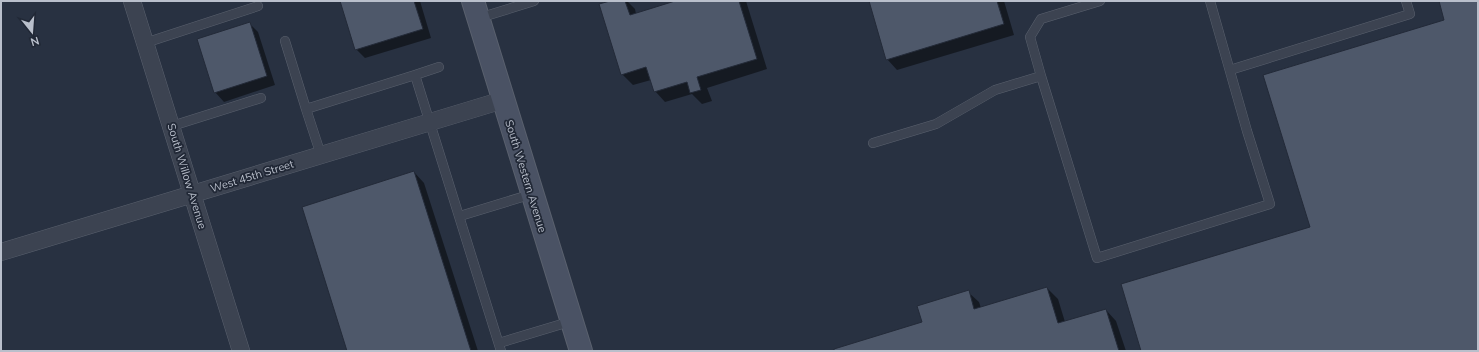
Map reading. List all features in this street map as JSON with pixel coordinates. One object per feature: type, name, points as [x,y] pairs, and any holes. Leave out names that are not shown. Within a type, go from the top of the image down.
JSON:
[{"type":"main road","name":"South Western Avenue","points":[[476,10],[502,100],[581,351]]},
{"type":"street","name":"South Willow Avenue","points":[[132,1],[242,351]]},
{"type":"street","name":"West 45th Street","points":[[1,252],[502,100]]},
{"type":"lane","points":[[476,10],[534,1]]},
{"type":"lane","points":[[1100,1],[1084,3],[1041,18],[1030,37],[1097,258],[1270,204],[1247,131],[1210,1]]},
{"type":"lane","points":[[1230,70],[1410,14],[1406,1]]},
{"type":"lane","points":[[145,43],[258,6]]},
{"type":"lane","points":[[285,41],[321,155]]},
{"type":"lane","points":[[306,109],[439,67]]},
{"type":"lane","points":[[415,75],[500,347],[572,321]]},
{"type":"lane","points":[[873,143],[936,124],[995,90],[1041,76]]},
{"type":"lane","points":[[172,126],[261,98]]},
{"type":"lane","points":[[460,216],[532,194]]},
{"type":"building","points":[[340,1],[414,1],[423,29],[355,50]]},
{"type":"building","points":[[610,1],[625,1],[630,15],[675,1],[739,1],[757,59],[697,77],[701,90],[690,93],[687,82],[654,92],[646,67],[621,75],[599,4]]},
{"type":"building","points":[[869,1],[997,1],[1004,24],[886,60]]},
{"type":"building","points":[[1439,1],[1478,1],[1478,351],[1141,351],[1121,284],[1310,227],[1263,75],[1444,20]]},
{"type":"building","points":[[250,22],[267,76],[214,93],[197,39]]},
{"type":"building","points":[[414,171],[471,351],[347,351],[302,207]]},
{"type":"building","points":[[1047,287],[1058,323],[1106,309],[1119,351],[834,351],[834,349],[922,322],[917,306],[969,290],[974,309]]}]
